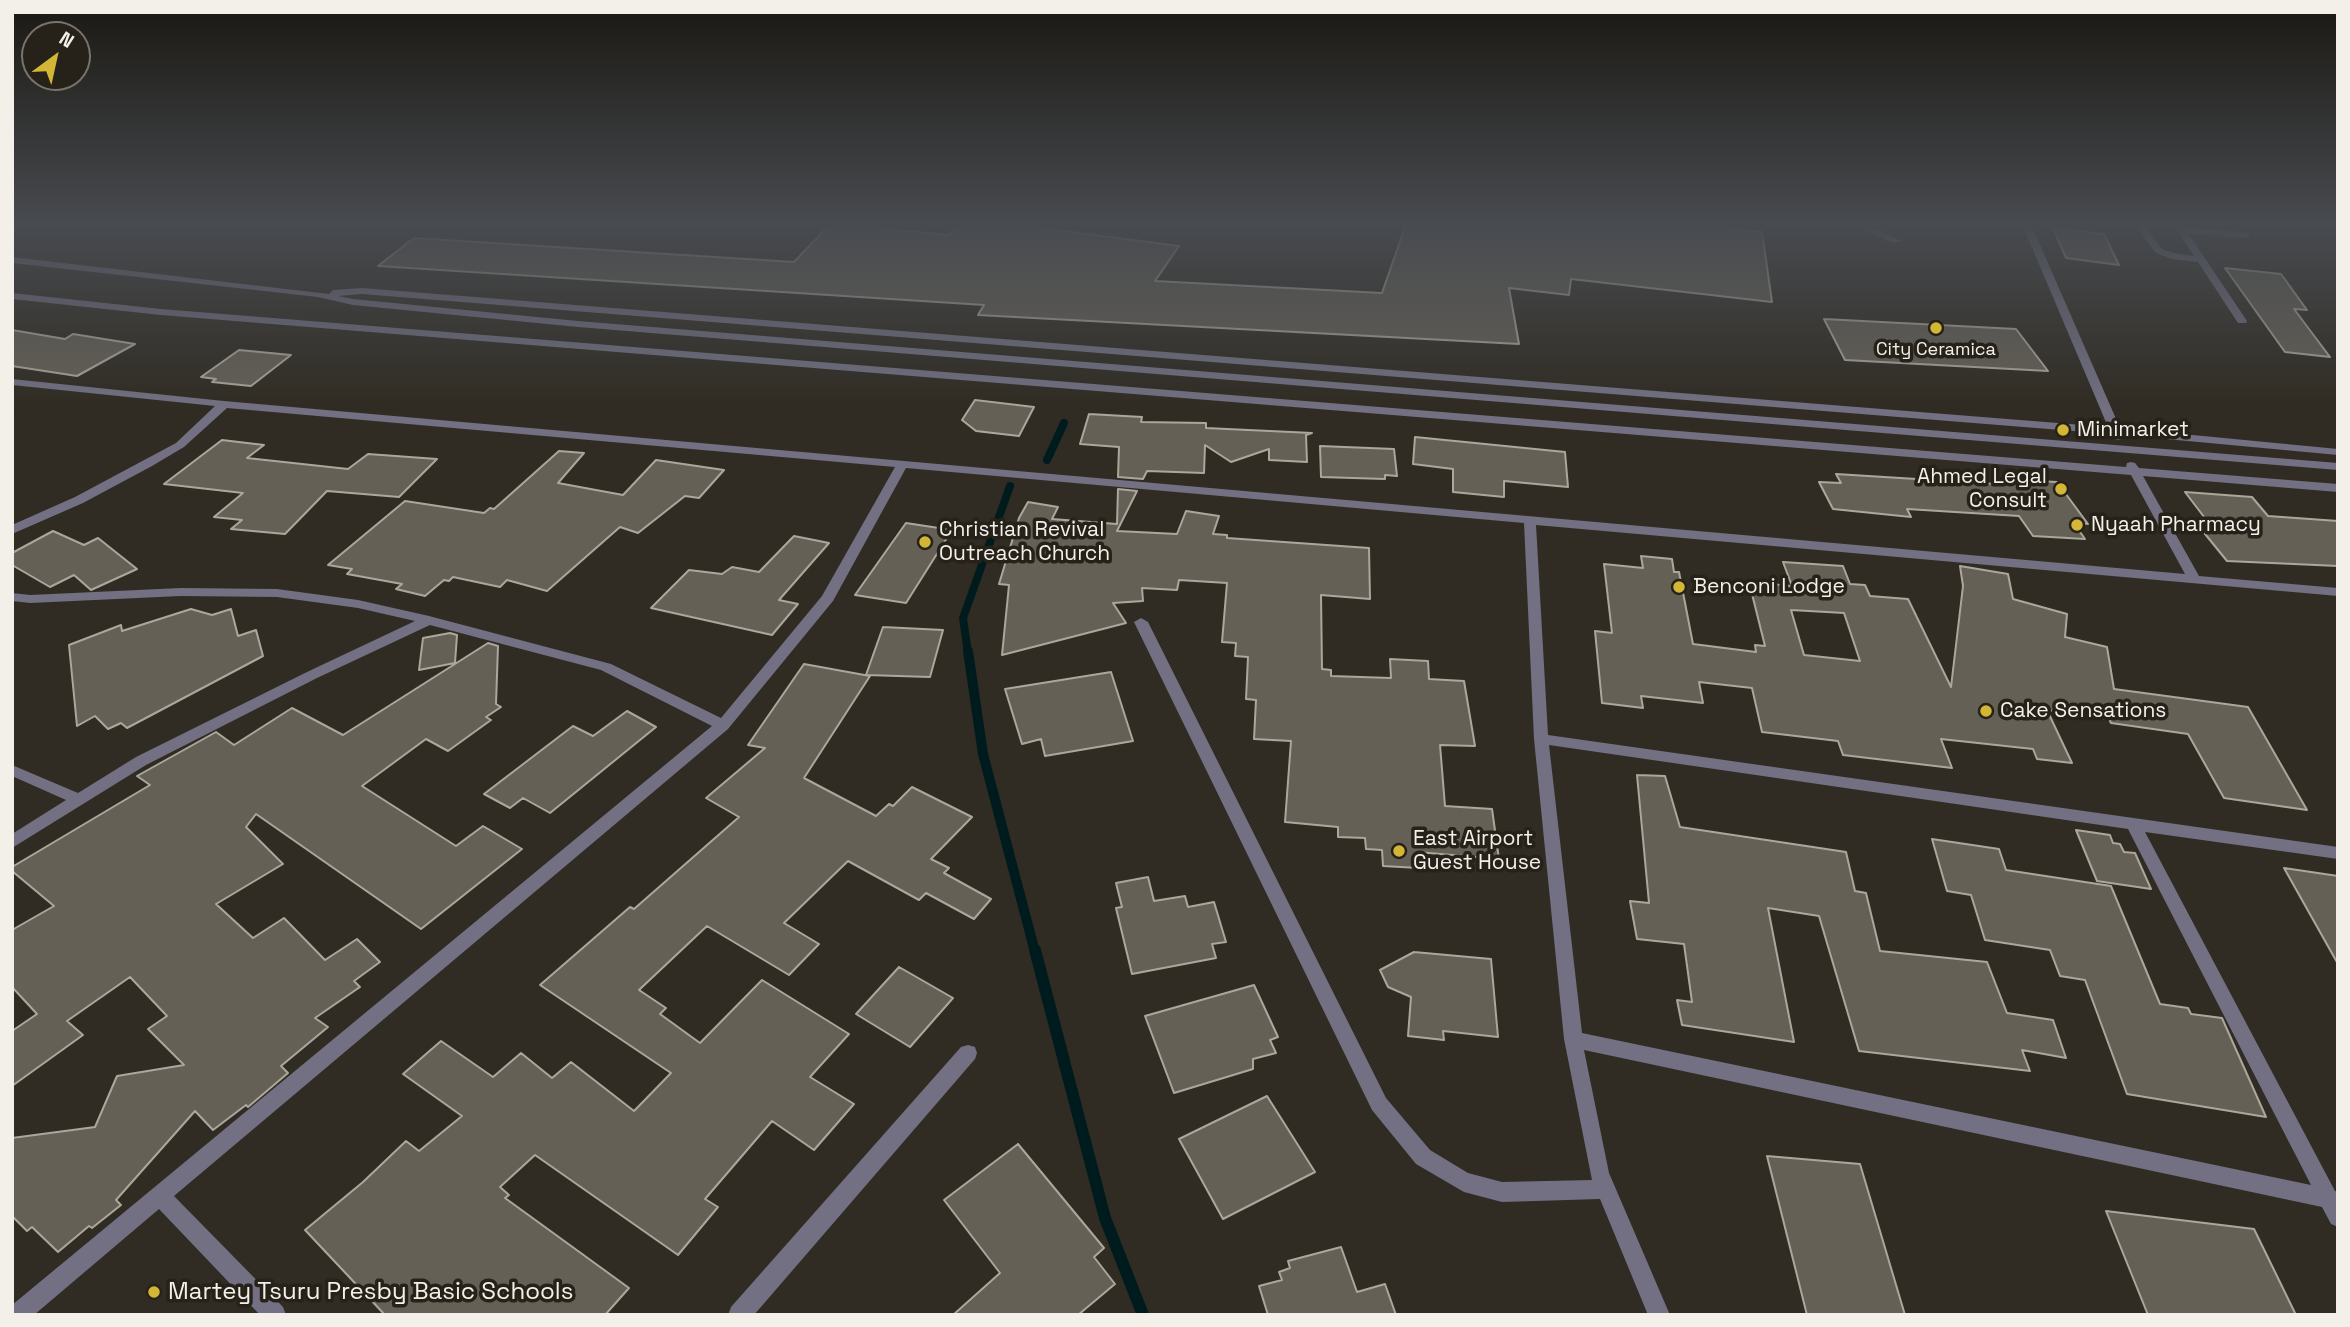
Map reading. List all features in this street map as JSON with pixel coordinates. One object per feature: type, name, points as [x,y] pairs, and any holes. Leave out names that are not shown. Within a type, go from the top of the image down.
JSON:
[{"type":"street","points":[[239,286],[318,294],[353,302],[578,324],[2338,467]]},
{"type":"street","points":[[2053,286],[2133,470],[2193,577]]},
{"type":"street","points":[[2219,286],[2242,321]]},
{"type":"street","points":[[318,294],[362,292],[2116,431],[2338,452]]},
{"type":"street","points":[[12,296],[216,316],[2338,488]]},
{"type":"street","points":[[12,382],[225,404],[2338,592]]},
{"type":"street","points":[[12,530],[79,500],[158,458],[198,430],[225,404]]},
{"type":"street","points":[[17,1315],[723,725],[828,598],[904,463]]},
{"type":"street","points":[[1530,519],[1541,739],[1573,1039],[1599,1173],[1659,1315]]},
{"type":"street","points":[[15,599],[181,592],[277,593],[358,604],[606,667],[723,725]]},
{"type":"street","points":[[12,842],[141,761],[429,620]]},
{"type":"street","points":[[1141,622],[1379,1104],[1423,1157],[1464,1182],[1502,1192],[1605,1189]]},
{"type":"street","points":[[1541,739],[2338,853]]},
{"type":"street","points":[[12,770],[80,800]]},
{"type":"street","points":[[2134,825],[2334,1208]]},
{"type":"street","points":[[1573,1039],[2334,1208]]},
{"type":"street","points":[[739,1315],[968,1053]]},
{"type":"street","points":[[160,1196],[275,1315]]},
{"type":"building","points":[[688,286],[1248,286],[1382,293],[1384,286],[1570,286],[1569,295],[1509,288],[1519,344],[978,315],[984,305]]},
{"type":"building","points":[[1632,286],[1770,286],[1772,302]]},
{"type":"building","points":[[2238,286],[2290,286],[2307,310],[2294,309],[2330,357],[2285,352]]},
{"type":"building","points":[[1824,319],[2016,329],[2048,371],[1845,360]]},
{"type":"building","points":[[12,330],[65,339],[73,334],[135,344],[77,376],[12,366]]},
{"type":"building","points":[[239,350],[291,355],[251,386],[212,382],[216,379],[201,377]]},
{"type":"building","points":[[975,400],[1034,407],[1019,436],[976,431],[962,420]]},
{"type":"building","points":[[1089,414],[1142,417],[1141,422],[1206,423],[1206,428],[1312,433],[1306,435],[1307,462],[1269,460],[1269,449],[1231,462],[1205,445],[1204,473],[1147,471],[1143,479],[1118,477],[1119,447],[1080,444]]},
{"type":"building","points":[[1415,437],[1565,452],[1568,487],[1504,481],[1504,497],[1453,492],[1453,469],[1413,464]]},
{"type":"building","points":[[222,440],[264,445],[247,458],[348,469],[368,454],[437,459],[399,497],[327,491],[285,534],[231,529],[242,520],[214,517],[243,493],[164,484]]},
{"type":"building","points":[[1320,446],[1394,449],[1397,476],[1385,475],[1385,479],[1321,477]]},
{"type":"building","points":[[559,451],[584,453],[558,483],[623,495],[656,460],[724,470],[699,498],[685,496],[638,533],[620,527],[547,591],[507,580],[500,587],[453,577],[449,581],[444,580],[425,596],[396,589],[402,584],[347,574],[352,569],[328,565],[405,501],[484,513],[490,508],[494,509]]},
{"type":"building","points":[[1836,474],[1997,484],[1994,479],[2057,482],[2088,524],[2073,522],[2085,539],[2033,536],[2019,516],[1907,509],[1911,517],[1833,509],[1819,482],[1841,483]]},
{"type":"building","points":[[1118,489],[1137,491],[1117,531],[1177,534],[1186,511],[1219,516],[1213,534],[1227,535],[1227,538],[1369,548],[1370,599],[1321,595],[1322,669],[1331,670],[1331,676],[1391,678],[1390,659],[1428,661],[1429,679],[1464,681],[1475,746],[1440,745],[1445,806],[1492,809],[1499,859],[1417,852],[1418,868],[1383,866],[1382,850],[1366,849],[1365,838],[1338,837],[1338,827],[1285,822],[1291,741],[1254,739],[1256,700],[1246,699],[1248,657],[1235,656],[1236,643],[1222,642],[1227,583],[1179,580],[1177,590],[1142,588],[1143,601],[1113,603],[1126,623],[1002,655],[1009,585],[999,584],[1019,518],[1028,502],[1058,507],[1052,519],[1117,524]]},
{"type":"building","points":[[2185,492],[2252,497],[2268,516],[2338,521],[2338,566],[2227,561],[2201,529],[2214,530]]},
{"type":"building","points":[[906,523],[952,530],[906,603],[855,595]]},
{"type":"building","points":[[53,531],[84,545],[98,538],[137,569],[91,590],[74,575],[50,587],[12,565],[12,553]]},
{"type":"building","points":[[794,536],[829,543],[779,600],[798,604],[772,635],[651,608],[689,570],[722,574],[732,567],[759,572]]},
{"type":"building","points":[[1641,556],[1672,559],[1674,572],[1679,572],[1693,644],[1756,652],[1755,645],[1765,646],[1749,582],[1792,586],[1783,562],[1843,566],[1850,584],[1865,585],[1870,596],[1908,599],[1951,687],[1963,586],[1960,566],[2008,574],[2013,599],[2067,614],[2065,637],[2107,647],[2114,689],[2248,707],[2307,810],[2224,798],[2188,734],[2111,723],[2109,719],[2047,710],[2072,763],[2037,759],[2033,749],[1941,739],[1952,768],[1843,755],[1838,741],[1762,732],[1752,688],[1699,682],[1703,703],[1641,696],[1643,708],[1602,703],[1595,631],[1612,633],[1604,564],[1643,568]],"holes":[[[1791,610],[1844,613],[1860,661],[1804,655]]]},
{"type":"building","points":[[191,609],[212,615],[231,609],[238,636],[256,630],[263,656],[127,728],[121,723],[108,729],[95,716],[77,726],[69,645],[121,625],[122,631]]},
{"type":"building","points":[[883,627],[943,630],[930,677],[866,675]]},
{"type":"building","points":[[450,633],[457,635],[455,663],[419,670],[423,638]]},
{"type":"building","points":[[488,643],[498,646],[496,704],[501,707],[486,717],[491,720],[448,751],[426,739],[362,786],[456,846],[483,826],[522,849],[421,929],[256,814],[246,827],[283,864],[216,904],[253,938],[284,918],[325,960],[357,939],[380,962],[354,981],[360,987],[315,1018],[328,1027],[281,1066],[288,1073],[248,1107],[246,1105],[213,1130],[195,1111],[116,1200],[121,1205],[92,1228],[89,1226],[58,1252],[32,1227],[27,1231],[12,1216],[12,1138],[95,1127],[117,1076],[184,1065],[148,1029],[167,1016],[130,977],[67,1021],[83,1035],[12,1086],[12,1031],[37,1014],[12,987],[12,930],[54,906],[12,871],[12,867],[150,785],[137,776],[216,732],[234,745],[292,708],[343,735]]},
{"type":"building","points":[[804,664],[870,676],[804,778],[876,816],[889,804],[893,806],[912,787],[972,817],[931,859],[949,868],[944,873],[991,899],[974,919],[926,893],[919,900],[848,861],[784,923],[819,944],[789,975],[707,926],[639,990],[666,1008],[660,1014],[700,1043],[762,980],[849,1034],[810,1077],[854,1104],[814,1150],[772,1121],[705,1199],[718,1207],[678,1255],[535,1155],[500,1187],[509,1195],[505,1198],[629,1288],[605,1315],[385,1315],[305,1230],[363,1182],[406,1141],[419,1151],[462,1116],[403,1074],[441,1041],[493,1077],[521,1053],[552,1078],[571,1062],[634,1111],[671,1073],[540,985],[630,907],[634,909],[739,817],[706,798],[765,748],[748,745]]},
{"type":"building","points":[[1111,672],[1133,741],[1045,756],[1041,739],[1022,744],[1005,689]]},
{"type":"building","points":[[627,711],[656,727],[550,813],[523,798],[510,808],[484,794],[573,726],[593,736]]},
{"type":"building","points":[[1637,775],[1665,776],[1680,827],[1846,852],[1855,891],[1866,893],[1880,951],[1987,962],[2007,1013],[2053,1020],[2066,1058],[2022,1050],[2030,1071],[1859,1051],[1819,916],[1768,908],[1794,1042],[1682,1025],[1677,1000],[1692,1002],[1684,944],[1637,939],[1630,901],[1649,903]]},
{"type":"building","points":[[2076,830],[2110,835],[2113,843],[2120,844],[2124,852],[2135,853],[2151,889],[2097,881]]},
{"type":"building","points":[[1932,839],[1999,849],[2006,870],[2111,886],[2160,1004],[2188,1008],[2191,1014],[2222,1018],[2266,1117],[2127,1094],[2085,980],[2060,976],[2050,950],[1985,940],[1971,895],[1947,891]]},
{"type":"building","points":[[2284,868],[2338,876],[2338,964]]},
{"type":"building","points":[[1148,877],[1154,901],[1185,896],[1188,907],[1214,902],[1226,942],[1212,944],[1216,958],[1132,974],[1116,908],[1122,907],[1116,883]]},
{"type":"building","points":[[1414,952],[1491,959],[1498,1037],[1443,1031],[1444,1040],[1408,1036],[1411,997],[1388,987],[1380,970]]},
{"type":"building","points":[[899,967],[953,998],[910,1047],[856,1014]]},
{"type":"building","points":[[1254,985],[1278,1037],[1270,1040],[1276,1053],[1253,1059],[1253,1069],[1174,1093],[1145,1016]]},
{"type":"building","points":[[1267,1096],[1315,1172],[1223,1219],[1179,1139]]},
{"type":"building","points":[[1018,1144],[1104,1248],[1094,1257],[1115,1284],[1078,1315],[953,1315],[1000,1273],[944,1200]]},
{"type":"building","points":[[1767,1156],[1860,1164],[1905,1315],[1807,1315]]},
{"type":"building","points":[[2106,1211],[2254,1229],[2296,1315],[2148,1315]]},
{"type":"building","points":[[1341,1247],[1357,1292],[1385,1284],[1396,1315],[1268,1315],[1259,1286],[1282,1280],[1279,1272],[1290,1268],[1288,1261]]},
{"type":"waterway","points":[[1047,460],[1064,423]]},
{"type":"waterway","points":[[968,653],[963,618],[1010,486]]},
{"type":"waterway","points":[[968,651],[983,754],[1035,952]]},
{"type":"waterway","points":[[1035,950],[1105,1218],[1143,1315]]},
{"type":"place","name":"City Ceramica","points":[[1936,328]]},
{"type":"place","name":"Minimarket","points":[[2063,430]]},
{"type":"place","name":"Ahmed Legal Consult","points":[[2061,489]]},
{"type":"place","name":"Nyaah Pharmacy","points":[[2077,525]]},
{"type":"place","name":"Christian Revival Outreach Church","points":[[925,542]]},
{"type":"place","name":"Benconi Lodge","points":[[1679,587]]},
{"type":"place","name":"Cake Sensations","points":[[1986,711]]},
{"type":"place","name":"East Airport Guest House","points":[[1399,851]]},
{"type":"place","name":"Martey Tsuru Presby Basic Schools","points":[[154,1292]]}]
